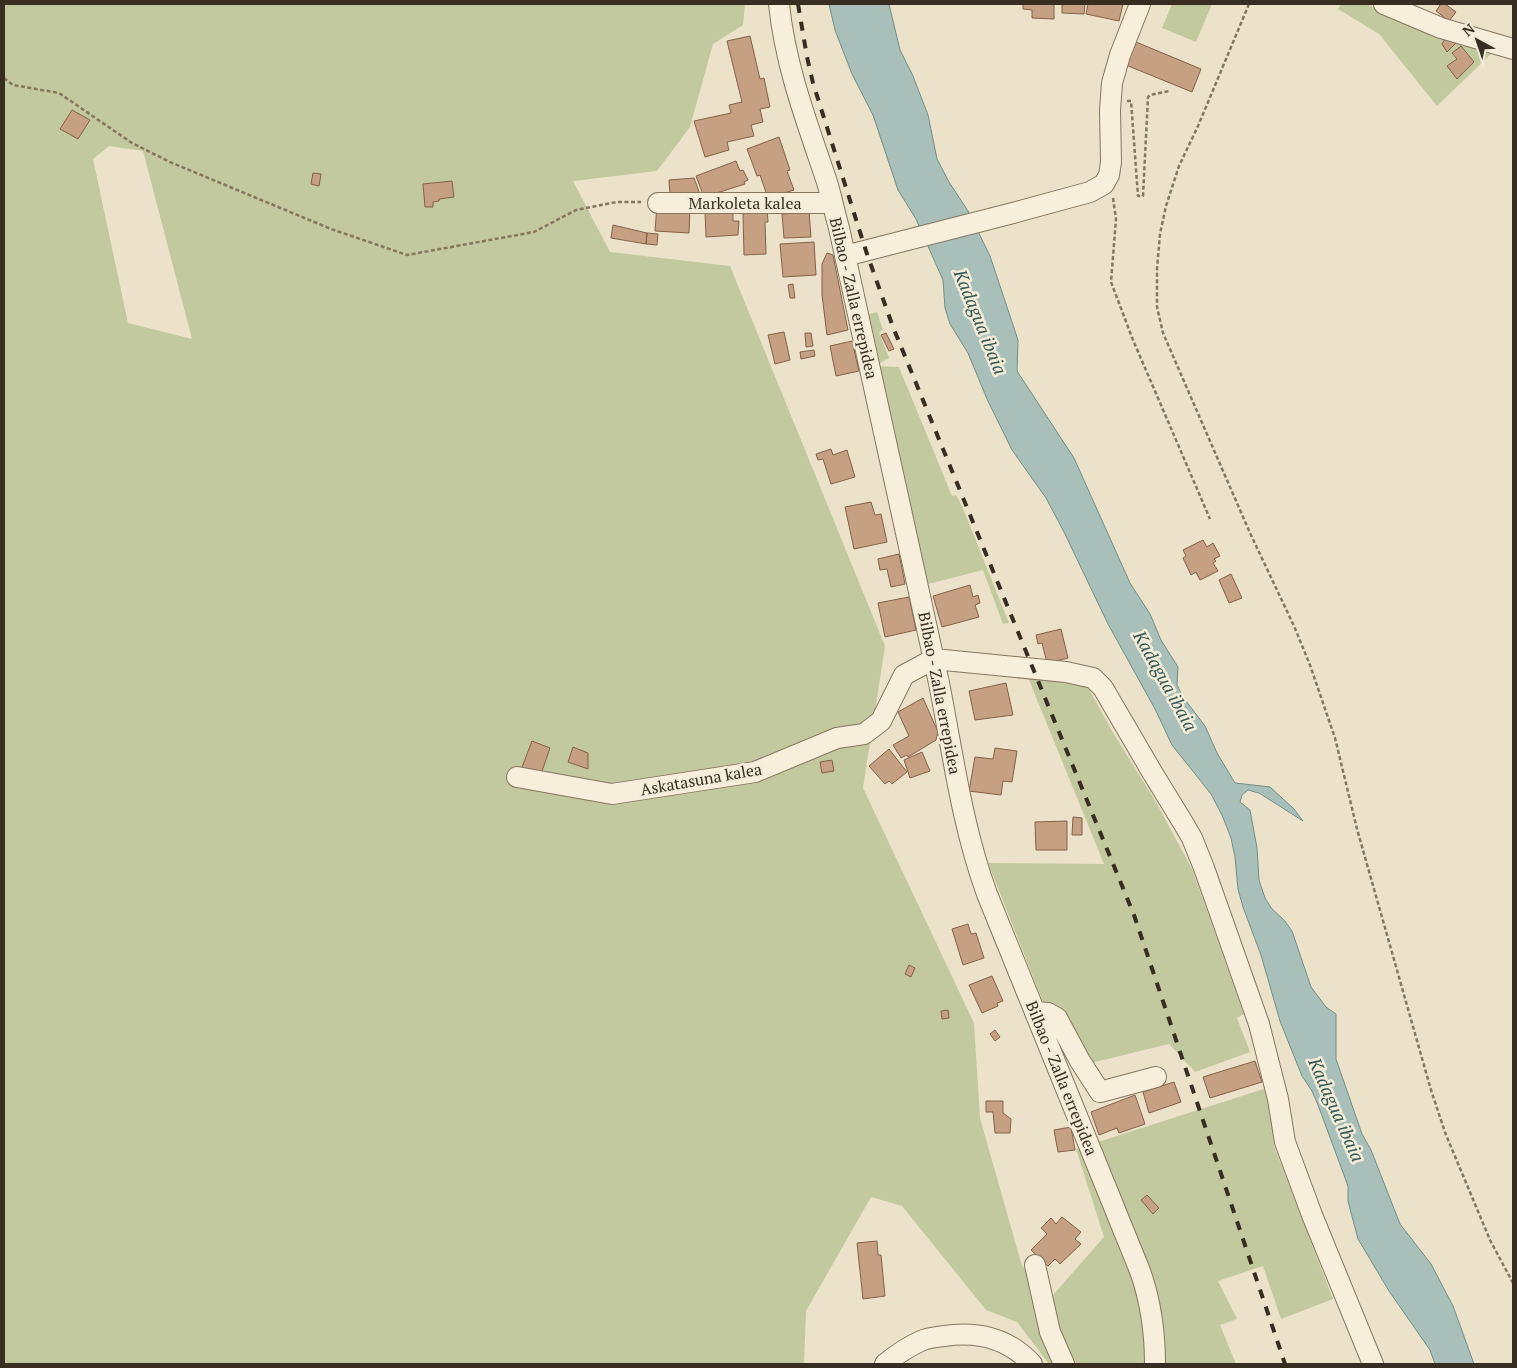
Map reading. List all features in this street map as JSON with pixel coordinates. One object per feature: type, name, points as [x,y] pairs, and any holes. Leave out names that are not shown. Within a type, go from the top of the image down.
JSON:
[{"type":"street","name":"Bilbao - Zalla errepidea","points":[[779,4],[781,24],[792,77],[811,139],[826,178],[845,256],[934,659],[972,852],[987,894],[1130,1242],[1147,1292],[1153,1321],[1155,1364]]},
{"type":"street","points":[[845,256],[1090,192],[1104,184],[1109,175],[1111,162],[1110,101],[1112,83],[1120,55],[1140,4]]},
{"type":"street","points":[[1384,4],[1441,28],[1513,49]]},
{"type":"street","name":"Markoleta kalea","points":[[658,203],[832,203]]},
{"type":"street","points":[[934,659],[1066,672],[1093,678],[1104,688],[1192,838],[1204,868],[1259,1024],[1278,1099],[1285,1142],[1346,1302],[1373,1364]]},
{"type":"street","name":"Askatasuna kalea","points":[[517,777],[612,794],[755,772],[837,738],[864,734],[881,721],[904,675],[934,659]]},
{"type":"street","points":[[1035,1012],[1048,1013],[1057,1018],[1080,1061],[1100,1092],[1156,1077]]},
{"type":"street","points":[[1035,1264],[1050,1332],[1064,1364]]},
{"type":"street","points":[[885,1364],[901,1351],[923,1340],[950,1335],[978,1334],[1008,1344],[1032,1364]]},
{"type":"path","points":[[1249,4],[1202,117],[1179,166],[1166,206],[1160,234],[1157,269],[1157,307],[1163,333],[1183,382],[1310,665],[1335,738],[1357,829],[1430,1090],[1446,1135],[1486,1232],[1513,1283]]},
{"type":"path","points":[[4,78],[13,85],[59,93],[132,144],[188,170],[332,229],[407,254],[534,232],[576,210],[617,202],[658,203]]},
{"type":"path","points":[[1110,101],[1131,101],[1138,196],[1143,196],[1148,98],[1150,95],[1169,91]]},
{"type":"path","points":[[1104,184],[1112,196],[1116,219],[1111,282],[1133,340],[1210,519]]},
{"type":"green space","points":[[4,4],[745,4],[743,25],[713,44],[690,127],[657,171],[573,181],[610,252],[730,266],[885,646],[863,788],[974,1023],[980,1118],[1022,1266],[1053,1295],[1104,1237],[1076,1149],[1270,1087],[1274,1146],[1333,1299],[1281,1319],[1263,1266],[1218,1281],[1237,1319],[1220,1325],[1236,1364],[1049,1364],[1017,1322],[986,1310],[902,1206],[871,1197],[806,1311],[804,1364],[4,1364]],"holes":[[[109,146],[143,151],[192,339],[128,323],[93,159]]]},
{"type":"green space","points":[[1172,4],[1212,4],[1196,42],[1162,28]]},
{"type":"green space","points":[[1341,4],[1367,4],[1434,37],[1492,53],[1437,106],[1379,34],[1338,9]]},
{"type":"green space","points":[[877,312],[883,330],[879,332],[889,358],[880,363],[869,314]]},
{"type":"green space","points":[[878,366],[899,367],[952,496],[956,495],[962,506],[1009,623],[1003,624],[983,570],[928,584]]},
{"type":"green space","points":[[1027,675],[1086,684],[1112,731],[1156,802],[1192,869],[1244,1014],[1237,1018],[1250,1052],[1195,1072],[1169,1044],[1087,1064],[1045,1007],[988,863],[1104,864]]},
{"type":"water","name":"Kadagua ibaia","points":[[829,4],[889,4],[900,50],[913,76],[928,115],[937,159],[968,211],[990,256],[1018,340],[1017,371],[1074,458],[1130,583],[1150,614],[1161,640],[1178,667],[1177,685],[1183,697],[1205,726],[1217,753],[1235,783],[1270,787],[1294,809],[1303,821],[1259,793],[1248,790],[1242,795],[1240,802],[1250,810],[1257,848],[1259,880],[1265,898],[1272,909],[1292,931],[1311,987],[1326,1007],[1336,1014],[1336,1059],[1362,1134],[1371,1150],[1400,1224],[1431,1264],[1453,1306],[1474,1364],[1435,1364],[1430,1350],[1389,1291],[1358,1239],[1348,1201],[1348,1186],[1318,1105],[1312,1091],[1302,1076],[1280,1021],[1261,955],[1243,907],[1238,889],[1231,838],[1222,815],[1211,794],[1172,745],[1155,709],[1108,624],[1046,498],[1012,450],[987,399],[968,353],[950,324],[945,308],[943,280],[916,219],[898,190],[873,115],[852,74],[835,30]]},
{"type":"building","points":[[1023,4],[1054,4],[1054,19],[1032,18],[1032,10],[1023,9]]},
{"type":"building","points":[[1062,4],[1085,4],[1084,14],[1062,13]]},
{"type":"building","points":[[1088,4],[1123,4],[1119,21],[1086,14]]},
{"type":"building","points":[[1441,4],[1445,4],[1456,12],[1449,21],[1436,11]]},
{"type":"building","points":[[750,36],[760,79],[764,78],[770,107],[760,109],[763,122],[751,125],[754,136],[727,142],[729,150],[705,157],[694,121],[731,113],[729,105],[742,102],[727,41]]},
{"type":"building","points":[[1447,36],[1456,43],[1447,52],[1442,44]]},
{"type":"building","points":[[1136,42],[1201,69],[1192,92],[1126,65]]},
{"type":"building","points":[[1461,46],[1474,62],[1457,79],[1447,66],[1457,59],[1452,53]]},
{"type":"building","points":[[72,110],[90,120],[78,139],[60,129]]},
{"type":"building","points":[[779,137],[790,170],[787,171],[794,190],[768,198],[760,175],[757,176],[747,149]]},
{"type":"building","points":[[736,161],[740,171],[743,170],[748,180],[744,182],[745,184],[704,197],[696,176]]},
{"type":"building","points":[[313,173],[321,174],[319,186],[311,184]]},
{"type":"building","points":[[694,178],[701,197],[670,195],[669,180]]},
{"type":"building","points":[[452,181],[454,197],[439,199],[439,201],[433,202],[433,207],[425,207],[423,184]]},
{"type":"building","points":[[657,205],[690,207],[689,233],[655,231]]},
{"type":"building","points":[[767,208],[768,222],[765,222],[766,254],[744,255],[743,214],[749,213],[749,209]]},
{"type":"building","points":[[705,211],[733,211],[733,221],[739,221],[738,235],[706,237]]},
{"type":"building","points":[[809,212],[811,237],[784,238],[782,214]]},
{"type":"building","points":[[613,225],[647,233],[646,244],[611,238]]},
{"type":"building","points":[[647,233],[658,234],[657,245],[646,244]]},
{"type":"building","points":[[814,242],[816,275],[783,277],[780,244]]},
{"type":"building","points":[[827,253],[833,255],[848,330],[827,335],[822,295],[822,264]]},
{"type":"building","points":[[793,284],[795,298],[790,298],[788,285]]},
{"type":"building","points":[[784,332],[790,360],[775,364],[768,335]]},
{"type":"building","points":[[805,333],[811,333],[813,346],[806,347]]},
{"type":"building","points":[[886,333],[894,349],[889,351],[881,335]]},
{"type":"building","points":[[852,341],[859,371],[836,376],[830,346]]},
{"type":"building","points":[[814,350],[815,356],[801,359],[800,352]]},
{"type":"building","points":[[831,449],[833,455],[847,450],[855,477],[831,484],[823,459],[818,460],[816,454]]},
{"type":"building","points":[[871,502],[875,515],[881,514],[887,542],[854,549],[845,507]]},
{"type":"building","points":[[1203,540],[1207,547],[1213,543],[1220,556],[1214,559],[1216,561],[1213,563],[1218,571],[1200,580],[1196,572],[1191,575],[1183,558],[1186,556],[1183,550]]},
{"type":"building","points":[[899,554],[905,584],[891,587],[887,569],[880,570],[878,559]]},
{"type":"building","points":[[1231,574],[1242,598],[1229,603],[1219,580]]},
{"type":"building","points":[[970,585],[973,597],[978,595],[980,603],[975,605],[979,617],[942,627],[933,596]]},
{"type":"building","points":[[909,597],[916,630],[885,637],[878,603]]},
{"type":"building","points":[[1061,629],[1068,658],[1047,663],[1042,643],[1038,644],[1036,635]]},
{"type":"building","points":[[1006,683],[1013,715],[975,720],[969,691]]},
{"type":"building","points":[[923,698],[938,732],[936,740],[908,757],[907,755],[901,758],[893,745],[909,736],[898,712]]},
{"type":"building","points":[[532,741],[550,748],[540,777],[521,770]]},
{"type":"building","points":[[573,747],[588,753],[588,769],[568,762]]},
{"type":"building","points":[[995,748],[1017,751],[1012,782],[1003,781],[1001,795],[969,791],[975,757],[993,759]]},
{"type":"building","points":[[889,749],[907,772],[892,784],[889,781],[885,784],[869,766]]},
{"type":"building","points":[[922,752],[930,771],[910,778],[904,760]]},
{"type":"building","points":[[832,760],[834,771],[822,773],[820,762]]},
{"type":"building","points":[[1073,817],[1082,818],[1082,835],[1072,835]]},
{"type":"building","points":[[1067,821],[1067,850],[1036,850],[1035,822]]},
{"type":"building","points":[[968,924],[971,934],[976,933],[984,958],[963,965],[952,929]]},
{"type":"building","points":[[909,965],[915,968],[911,977],[905,974]]},
{"type":"building","points":[[992,976],[1003,1001],[997,1003],[998,1006],[982,1013],[969,985]]},
{"type":"building","points":[[948,1010],[949,1018],[942,1019],[941,1011]]},
{"type":"building","points":[[995,1030],[1000,1037],[995,1041],[990,1034]]},
{"type":"building","points":[[1255,1061],[1262,1082],[1210,1098],[1203,1077]]},
{"type":"building","points":[[1174,1082],[1181,1102],[1149,1113],[1143,1092]]},
{"type":"building","points":[[1135,1095],[1145,1124],[1119,1133],[1117,1128],[1099,1135],[1091,1112]]},
{"type":"building","points":[[986,1101],[1003,1101],[1003,1113],[1011,1119],[1010,1133],[995,1133],[993,1112],[986,1112]]},
{"type":"building","points":[[1071,1127],[1075,1150],[1058,1152],[1054,1130]]},
{"type":"building","points":[[1147,1195],[1159,1208],[1153,1214],[1141,1200]]},
{"type":"building","points":[[1062,1217],[1081,1232],[1075,1239],[1081,1244],[1060,1264],[1055,1259],[1048,1266],[1031,1250],[1047,1234],[1041,1228],[1051,1218],[1056,1224]]},
{"type":"building","points":[[877,1241],[878,1255],[881,1255],[885,1296],[863,1299],[857,1243]]},
{"type":"railway","points":[[798,4],[813,83],[866,251],[893,327],[1134,915],[1285,1364]]}]
